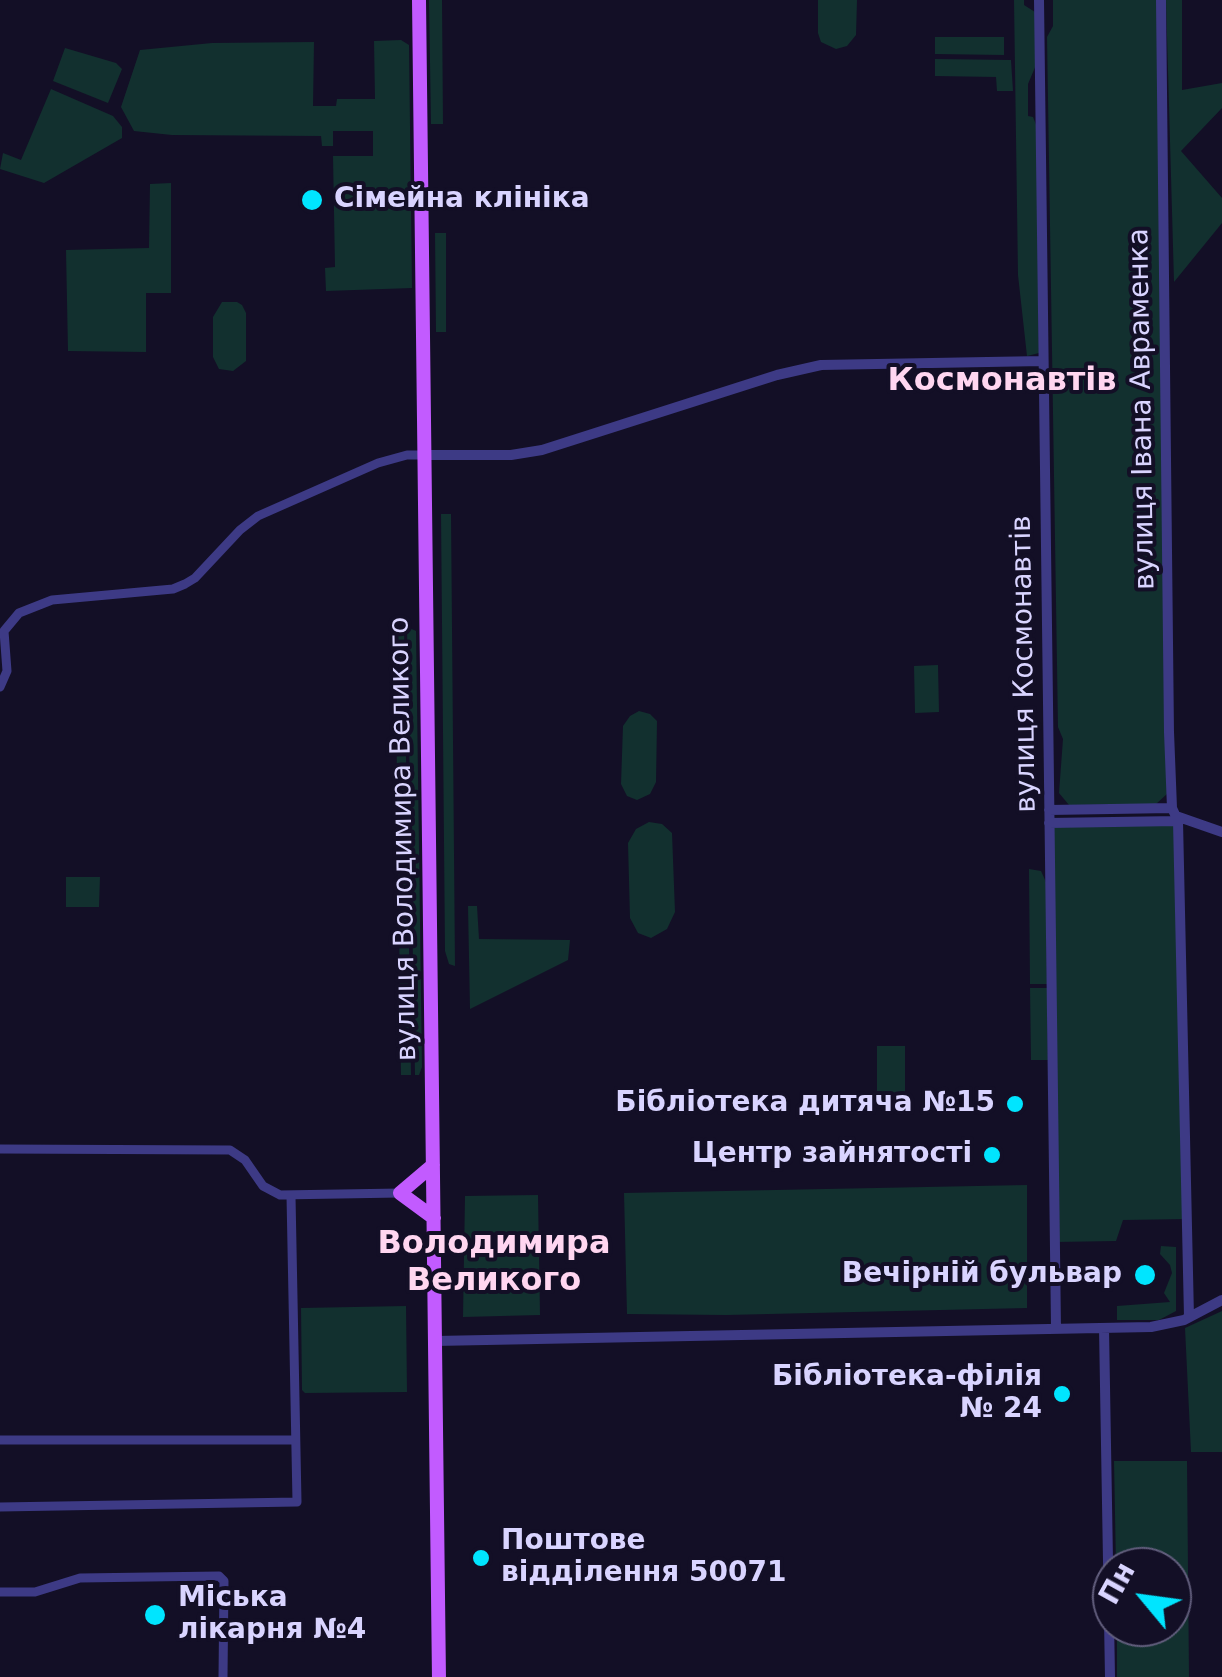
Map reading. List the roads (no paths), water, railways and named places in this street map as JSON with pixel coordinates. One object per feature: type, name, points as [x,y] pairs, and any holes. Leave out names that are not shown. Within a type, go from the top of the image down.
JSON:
[{"type":"main road","name":"вулиця Володимира Великого","points":[[418,0],[439,1677]]},
{"type":"main road","points":[[433,1164],[400,1193],[434,1218]]},
{"type":"street","name":"вулиця Космонавтів","points":[[1039,0],[1056,1327]]},
{"type":"street","name":"вулиця Івана Авраменка","points":[[1161,0],[1175,815],[1189,1317]]},
{"type":"street","points":[[0,688],[7,671],[4,631],[19,614],[52,600],[185,584],[196,578],[258,516],[378,463],[407,455],[510,455],[542,450],[777,375],[821,365],[1042,361]]},
{"type":"street","points":[[1049,816],[1175,815],[1222,832]]},
{"type":"street","points":[[0,1150],[230,1150],[246,1160],[263,1186],[280,1195],[400,1193]]},
{"type":"street","points":[[0,1507],[296,1502],[291,1196]]},
{"type":"street","points":[[434,1341],[1151,1328],[1189,1317],[1222,1300]]},
{"type":"street","points":[[1104,1328],[1110,1677]]},
{"type":"street","points":[[0,1440],[296,1440]]},
{"type":"street","points":[[0,1592],[35,1592],[80,1578],[219,1576],[224,1581],[223,1677]]},
{"type":"place","name":"Сімейна клініка","points":[[312,200]]},
{"type":"place","name":"Бібліотека дитяча №15","points":[[1015,1104]]},
{"type":"place","name":"Центр зайнятості","points":[[992,1155]]},
{"type":"place","name":"Вечірній бульвар","points":[[1145,1275]]},
{"type":"place","name":"Бібліотека-філія № 24","points":[[1062,1394]]},
{"type":"place","name":"Поштове відділення 50071","points":[[481,1558]]},
{"type":"place","name":"Міська лікарня №4","points":[[155,1615]]},
{"type":"district","name":"Космонавтів","points":[[1002,382]]},
{"type":"district","name":"Володимира Великого","points":[[494,1264]]}]
